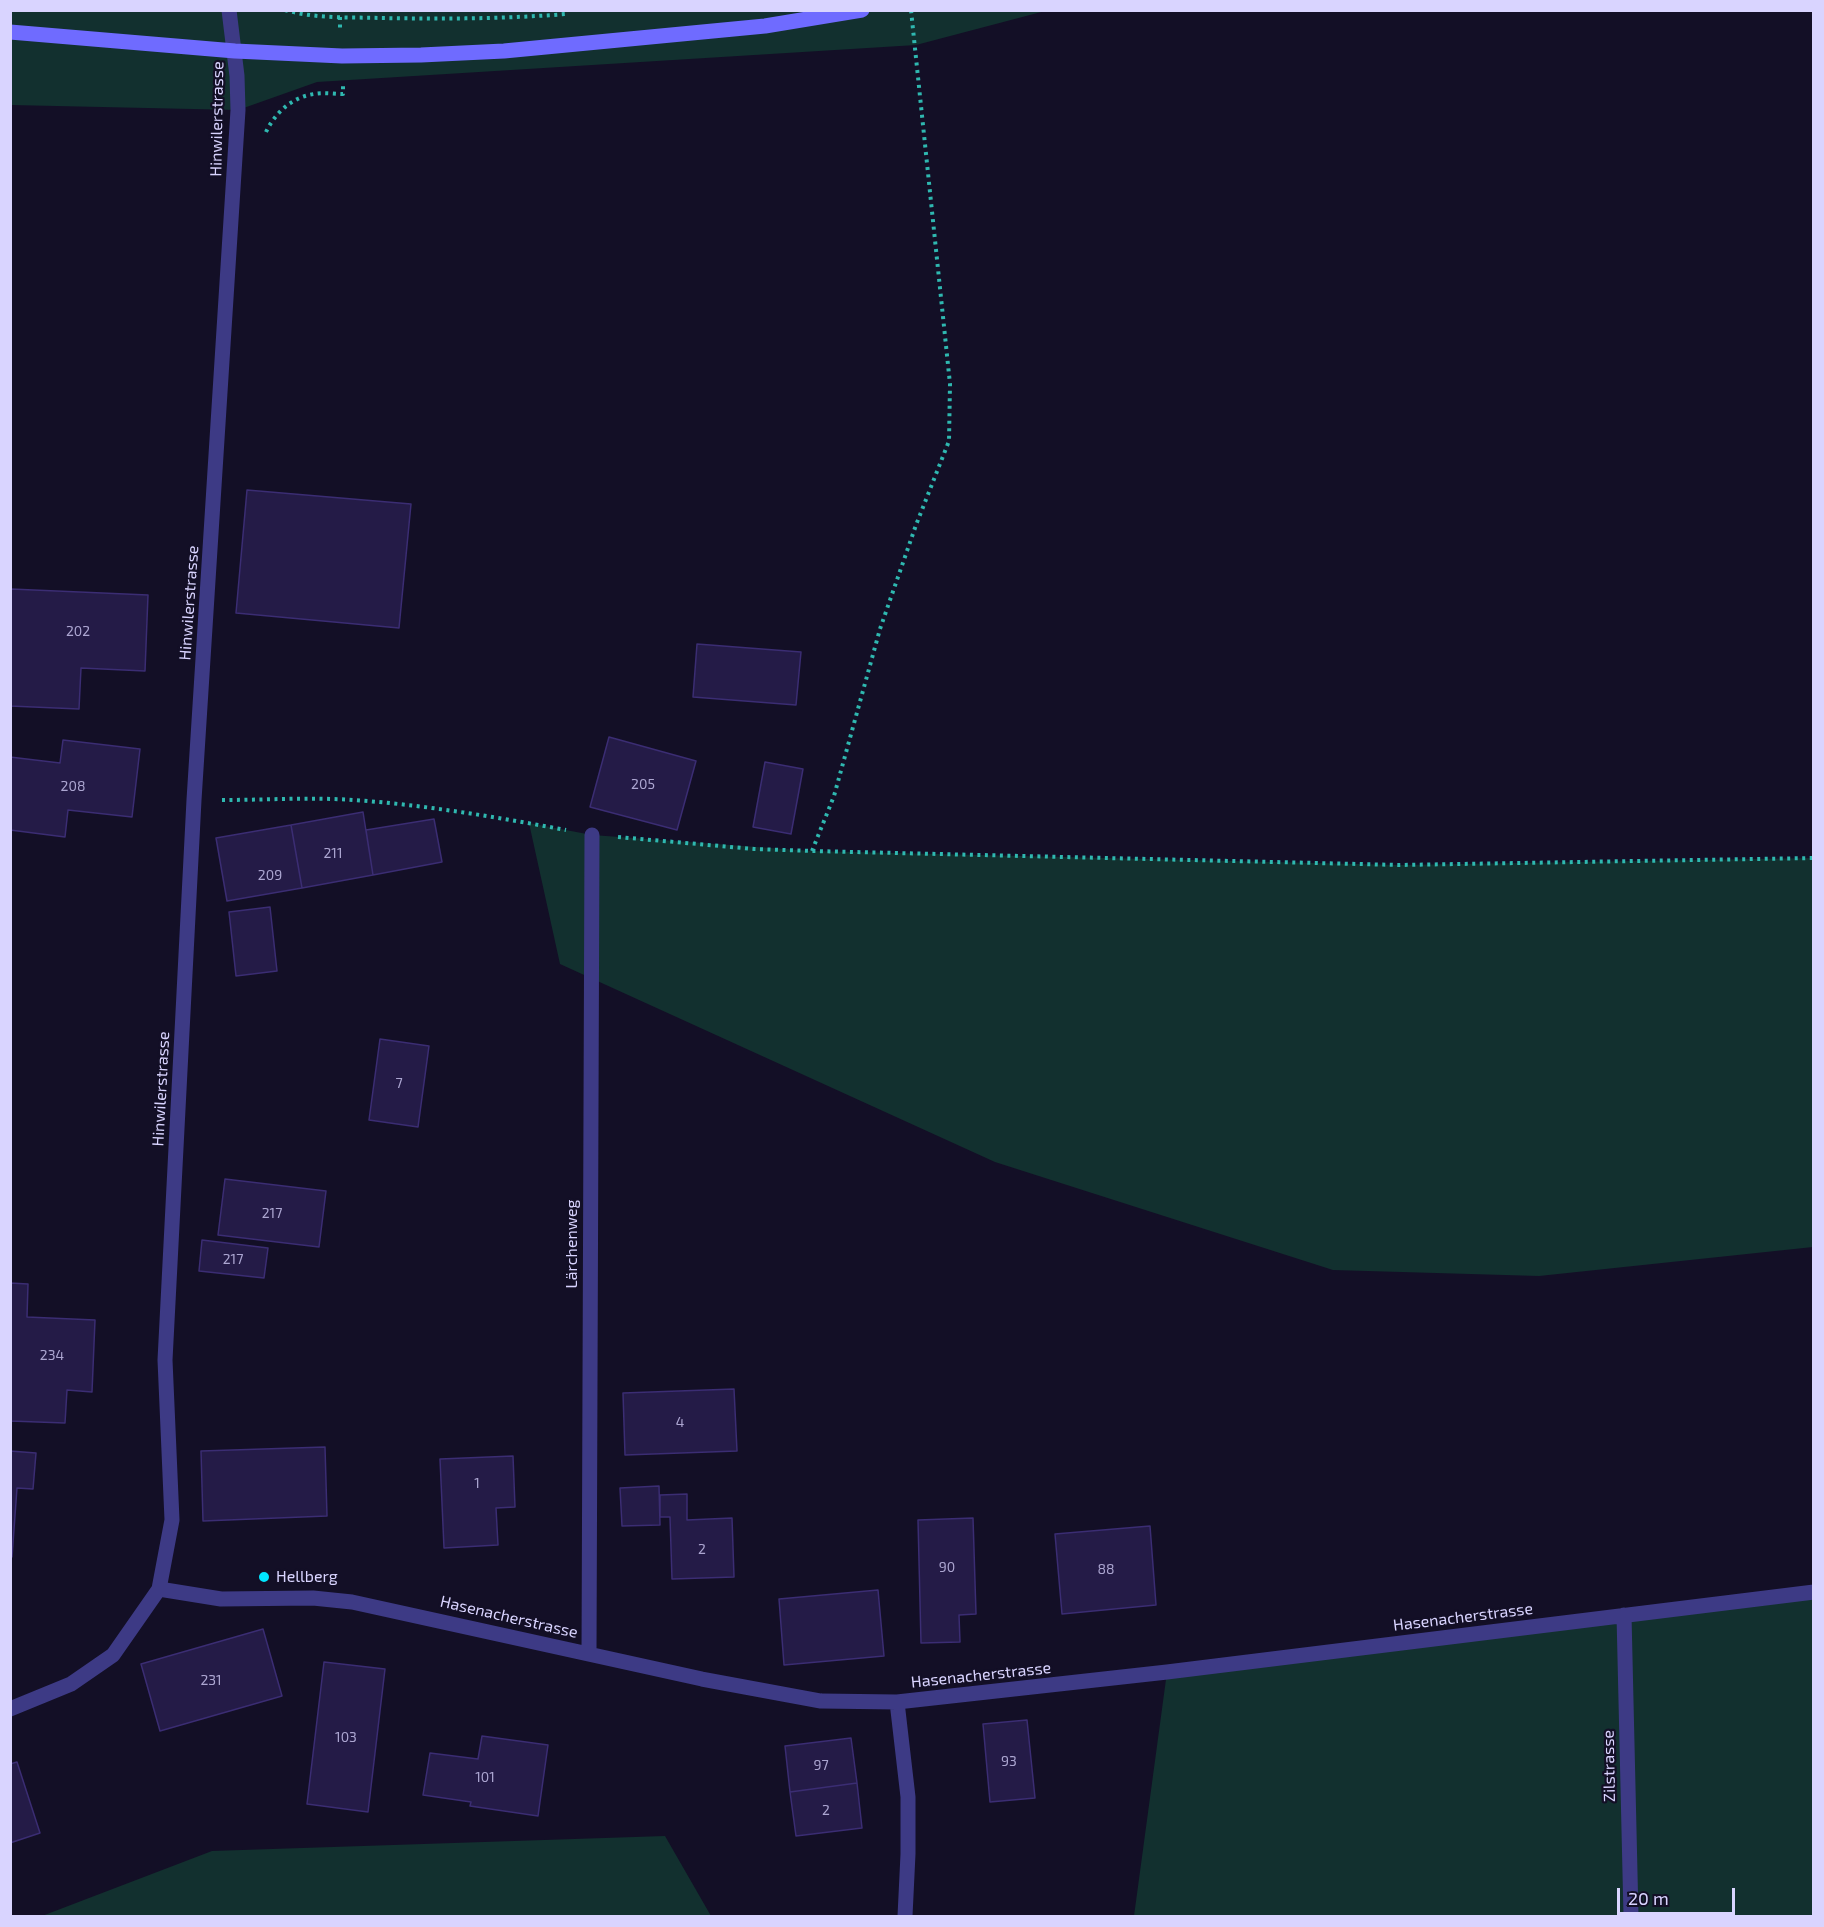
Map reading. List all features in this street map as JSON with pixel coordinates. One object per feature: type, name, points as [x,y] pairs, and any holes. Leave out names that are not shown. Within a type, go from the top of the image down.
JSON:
[{"type":"street","points":[[10,32],[235,51],[230,10]]},
{"type":"street","name":"Hinwilerstrasse","points":[[10,1709],[71,1684],[113,1655],[159,1589],[172,1520],[165,1360],[194,800],[237,122],[235,51],[342,56],[504,51],[765,26],[862,10]]},
{"type":"street","name":"Lärchenweg","points":[[589,1653],[592,835]]},
{"type":"street","name":"Hasenacherstrasse","points":[[159,1589],[221,1599],[313,1598],[352,1602],[702,1680],[821,1701],[897,1702],[1178,1671],[1814,1592]]},
{"type":"street","name":"Zilstrasse","points":[[1624,1615],[1631,1917]]},
{"type":"street","points":[[897,1702],[908,1797],[905,1917]]},
{"type":"path","points":[[285,10],[297,14],[340,17],[424,19],[524,17],[572,13]]},
{"type":"path","points":[[812,852],[834,796],[880,629],[916,525],[949,441],[950,384],[911,10]]},
{"type":"path","points":[[264,137],[271,122],[282,109],[297,99],[314,94],[343,94]]},
{"type":"path","points":[[194,800],[352,800],[529,823],[592,835],[812,852],[1400,865],[1814,858]]},
{"type":"green space","points":[[11,11],[1045,11],[916,45],[317,82],[238,110],[11,105]]},
{"type":"green space","points":[[529,823],[592,835],[812,851],[1400,865],[1813,858],[1813,1247],[1539,1276],[1333,1270],[995,1162],[560,964]]},
{"type":"green space","points":[[1813,1592],[1813,1916],[1134,1916],[1167,1672]]},
{"type":"green space","points":[[665,1836],[711,1916],[42,1916],[212,1851]]},
{"type":"building","points":[[247,490],[411,504],[399,628],[236,613]]},
{"type":"building","points":[[11,589],[148,595],[145,671],[81,668],[79,709],[10,706]]},
{"type":"building","points":[[697,644],[801,652],[796,705],[693,697]]},
{"type":"building","points":[[609,737],[696,761],[677,830],[590,807]]},
{"type":"building","points":[[63,740],[140,749],[132,817],[68,810],[65,837],[10,830],[10,757],[60,763]]},
{"type":"building","points":[[765,762],[803,769],[791,834],[753,827]]},
{"type":"building","points":[[363,812],[373,875],[302,888],[291,825]]},
{"type":"building","points":[[434,819],[442,862],[373,875],[366,830]]},
{"type":"building","points":[[291,825],[302,888],[227,901],[216,838]]},
{"type":"building","points":[[270,907],[277,971],[236,976],[229,912]]},
{"type":"building","points":[[380,1039],[429,1046],[418,1127],[369,1120]]},
{"type":"building","points":[[225,1179],[326,1191],[319,1247],[218,1235]]},
{"type":"building","points":[[202,1240],[268,1248],[264,1278],[199,1271]]},
{"type":"building","points":[[10,1283],[28,1284],[27,1317],[95,1320],[92,1392],[67,1390],[65,1423],[10,1421]]},
{"type":"building","points":[[734,1389],[737,1451],[625,1455],[623,1393]]},
{"type":"building","points":[[325,1447],[327,1516],[203,1521],[201,1451]]},
{"type":"building","points":[[10,1451],[36,1453],[33,1489],[17,1488],[12,1557],[10,1557]]},
{"type":"building","points":[[513,1456],[515,1507],[496,1508],[498,1545],[444,1548],[440,1459]]},
{"type":"building","points":[[659,1486],[660,1525],[622,1526],[620,1488]]},
{"type":"building","points":[[687,1494],[687,1520],[732,1518],[734,1577],[672,1579],[670,1517],[660,1517],[660,1495]]},
{"type":"building","points":[[973,1518],[976,1614],[959,1615],[960,1642],[921,1643],[918,1520]]},
{"type":"building","points":[[1150,1526],[1156,1605],[1062,1614],[1055,1534]]},
{"type":"building","points":[[878,1590],[884,1656],[784,1665],[779,1599]]},
{"type":"building","points":[[263,1629],[282,1696],[160,1731],[141,1664]]},
{"type":"building","points":[[324,1662],[385,1669],[368,1812],[307,1804]]},
{"type":"building","points":[[1027,1720],[1035,1798],[990,1802],[983,1724]]},
{"type":"building","points":[[482,1736],[548,1745],[538,1816],[470,1806],[471,1802],[423,1795],[430,1753],[478,1759]]},
{"type":"building","points":[[851,1738],[857,1783],[790,1792],[785,1746]]},
{"type":"building","points":[[17,1762],[40,1833],[10,1843],[10,1764]]},
{"type":"building","points":[[857,1783],[862,1828],[796,1836],[790,1792]]},
{"type":"place","name":"Hellberg","points":[[264,1577]]}]
